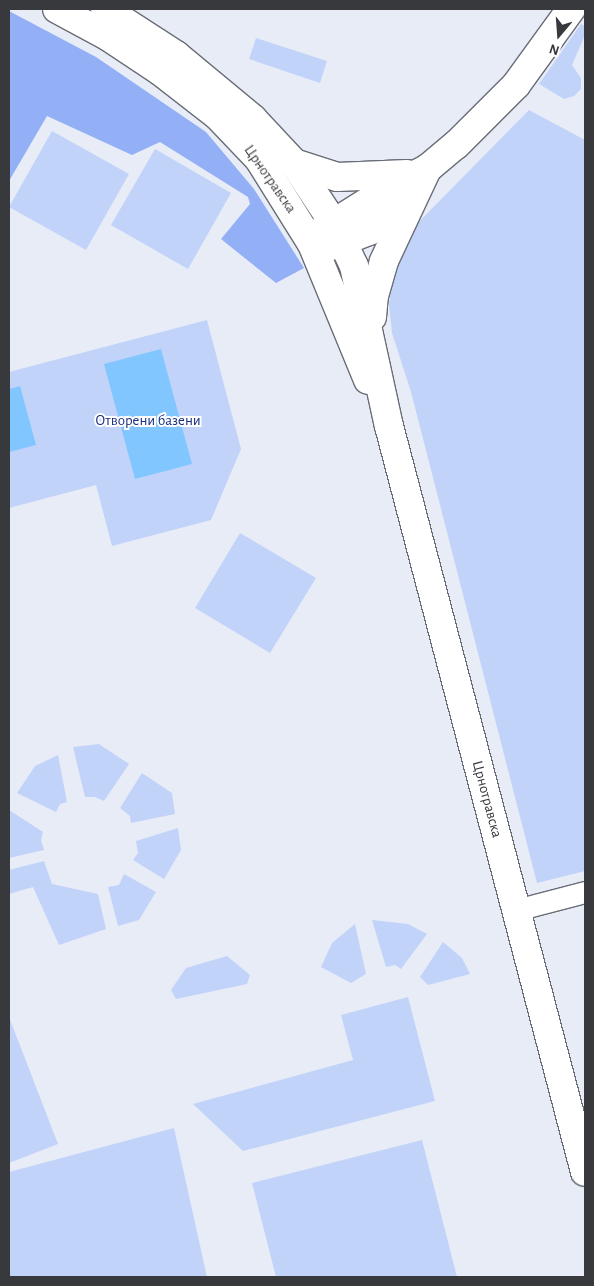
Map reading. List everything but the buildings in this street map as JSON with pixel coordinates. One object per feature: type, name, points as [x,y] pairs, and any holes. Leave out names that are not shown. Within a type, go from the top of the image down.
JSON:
[{"type":"main road","name":"Црнотравска","points":[[57,9],[142,58],[239,135],[269,173],[312,244],[389,426]]},
{"type":"main road","name":"Црнотравска","points":[[105,9],[143,31],[218,86],[254,119],[294,163],[339,233],[354,266],[371,334],[389,426],[585,1172]]},
{"type":"main road","points":[[312,244],[339,233],[378,224],[427,170],[499,104],[571,9]]},
{"type":"main road","points":[[294,163],[337,177],[382,177],[427,170]]},
{"type":"main road","points":[[371,334],[374,296],[384,261],[427,170]]},
{"type":"street","points":[[516,910],[585,892]]},
{"type":"green space","points":[[581,24],[585,26],[585,35],[572,65],[581,78],[581,89],[574,96],[564,99],[539,84]]},
{"type":"green space","points":[[256,38],[327,61],[320,83],[249,59]]},
{"type":"green space","points":[[529,110],[585,140],[585,871],[537,883],[411,392],[392,333],[389,305],[392,275],[403,238]]},
{"type":"green space","points":[[52,131],[129,174],[86,250],[9,207]]},
{"type":"green space","points":[[155,149],[231,193],[188,269],[111,225]]},
{"type":"green space","name":"Отворени базени","points":[[207,320],[241,449],[211,520],[112,546],[96,485],[9,508],[9,372]]},
{"type":"green space","points":[[240,533],[316,578],[270,653],[195,608]]},
{"type":"green space","points":[[99,744],[129,764],[104,801],[95,797],[85,797],[73,747]]},
{"type":"green space","points":[[58,755],[67,802],[60,804],[56,812],[17,793],[35,766]]},
{"type":"green space","points":[[142,773],[172,793],[175,814],[131,823],[130,816],[120,808]]},
{"type":"green space","points":[[9,810],[43,832],[41,840],[44,850],[9,858]]},
{"type":"green space","points":[[178,828],[181,850],[164,879],[133,860],[138,853],[136,841]]},
{"type":"green space","points":[[44,861],[52,884],[98,894],[106,929],[59,945],[33,887],[9,894],[9,870]]},
{"type":"green space","points":[[124,874],[156,892],[139,920],[118,926],[108,887],[119,885]]},
{"type":"green space","points":[[372,920],[408,924],[427,934],[401,969],[395,965],[386,967]]},
{"type":"green space","points":[[355,924],[366,974],[351,983],[321,967],[332,943]]},
{"type":"green space","points":[[443,942],[462,958],[470,974],[428,985],[420,977]]},
{"type":"green space","points":[[227,956],[250,975],[247,984],[176,999],[171,990],[186,968]]},
{"type":"green space","points":[[408,997],[435,1101],[243,1151],[193,1104],[353,1060],[341,1015]]},
{"type":"green space","points":[[9,1017],[58,1144],[9,1163]]},
{"type":"green space","points":[[174,1128],[207,1277],[9,1277],[9,1172]]},
{"type":"green space","points":[[422,1140],[457,1277],[276,1277],[252,1183]]},
{"type":"shaded area","points":[[9,11],[96,57],[206,132],[254,189],[304,268],[276,283],[221,239],[250,204],[248,197],[160,142],[132,155],[47,116],[9,181]]},
{"type":"shaded area","points":[[161,349],[192,464],[135,479],[104,364]]},
{"type":"shaded area","points":[[20,386],[36,445],[9,452],[9,389]]}]
